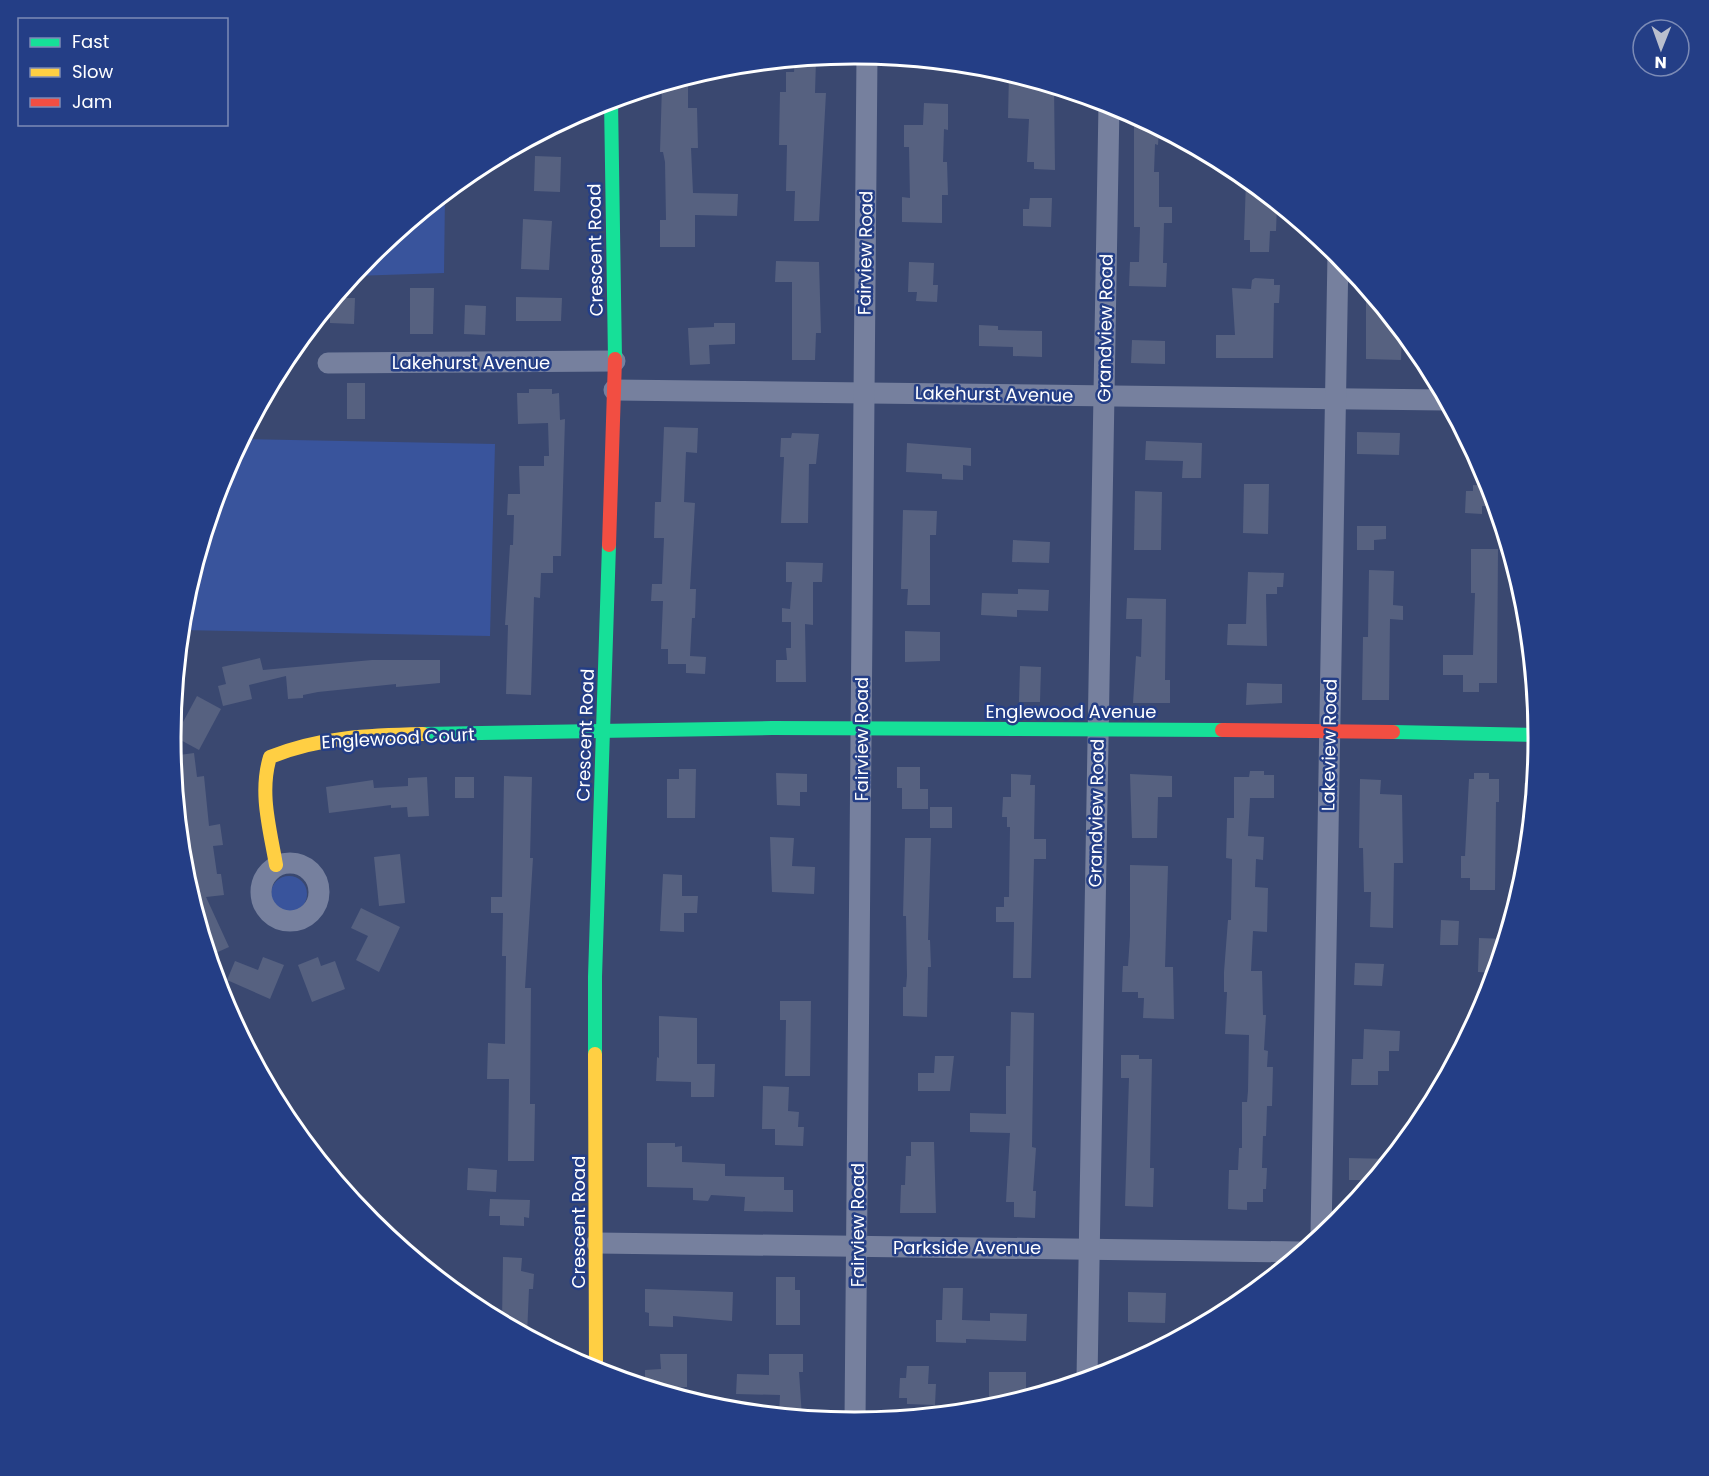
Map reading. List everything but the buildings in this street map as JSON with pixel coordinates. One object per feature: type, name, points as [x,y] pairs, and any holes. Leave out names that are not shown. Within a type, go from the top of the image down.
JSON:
[{"type":"street","name":"Fairview Road","points":[[855,1412],[867,65]]},
{"type":"street","name":"Crescent Road","points":[[597,1360],[595,977],[615,362],[611,110]]},
{"type":"street","name":"Grandview Road","points":[[1087,1370],[1109,115]]},
{"type":"street","name":"Lakeview Road","points":[[1321,1223],[1338,269]]},
{"type":"street","name":"Lakehurst Avenue","points":[[328,363],[615,362]]},
{"type":"street","name":"Lakehurst Avenue","points":[[614,390],[1437,400]]},
{"type":"street","name":"Englewood Avenue","points":[[603,730],[861,727],[1528,735]]},
{"type":"street","name":"Englewood Court","points":[[276,865],[264,784],[265,768],[270,757],[280,751],[307,744],[365,737],[603,730]]},
{"type":"street","name":"Parkside Avenue","points":[[597,1243],[1290,1252]]},
{"type":"shaded area","points":[[445,203],[444,273],[365,276],[410,232]]},
{"type":"shaded area","points":[[251,439],[495,444],[490,636],[190,630],[204,564],[217,522],[232,480]]},
{"type":"shaded area","points":[[289,876],[302,881],[307,894],[302,907],[289,912],[276,907],[271,894],[276,881]]},
{"type":"traffic: fast","points":[[611,110],[615,359]]},
{"type":"traffic: fast","points":[[595,1054],[595,977],[609,545]]},
{"type":"traffic: fast","points":[[423,734],[772,728],[1222,730]]},
{"type":"traffic: fast","points":[[1393,732],[1528,735]]},
{"type":"traffic: slow","points":[[276,865],[265,798],[270,757],[307,745],[345,738],[423,734]]},
{"type":"traffic: slow","points":[[595,1054],[596,1360]]},
{"type":"traffic: jam","points":[[609,545],[615,359]]},
{"type":"traffic: jam","points":[[1222,730],[1393,732]]}]
